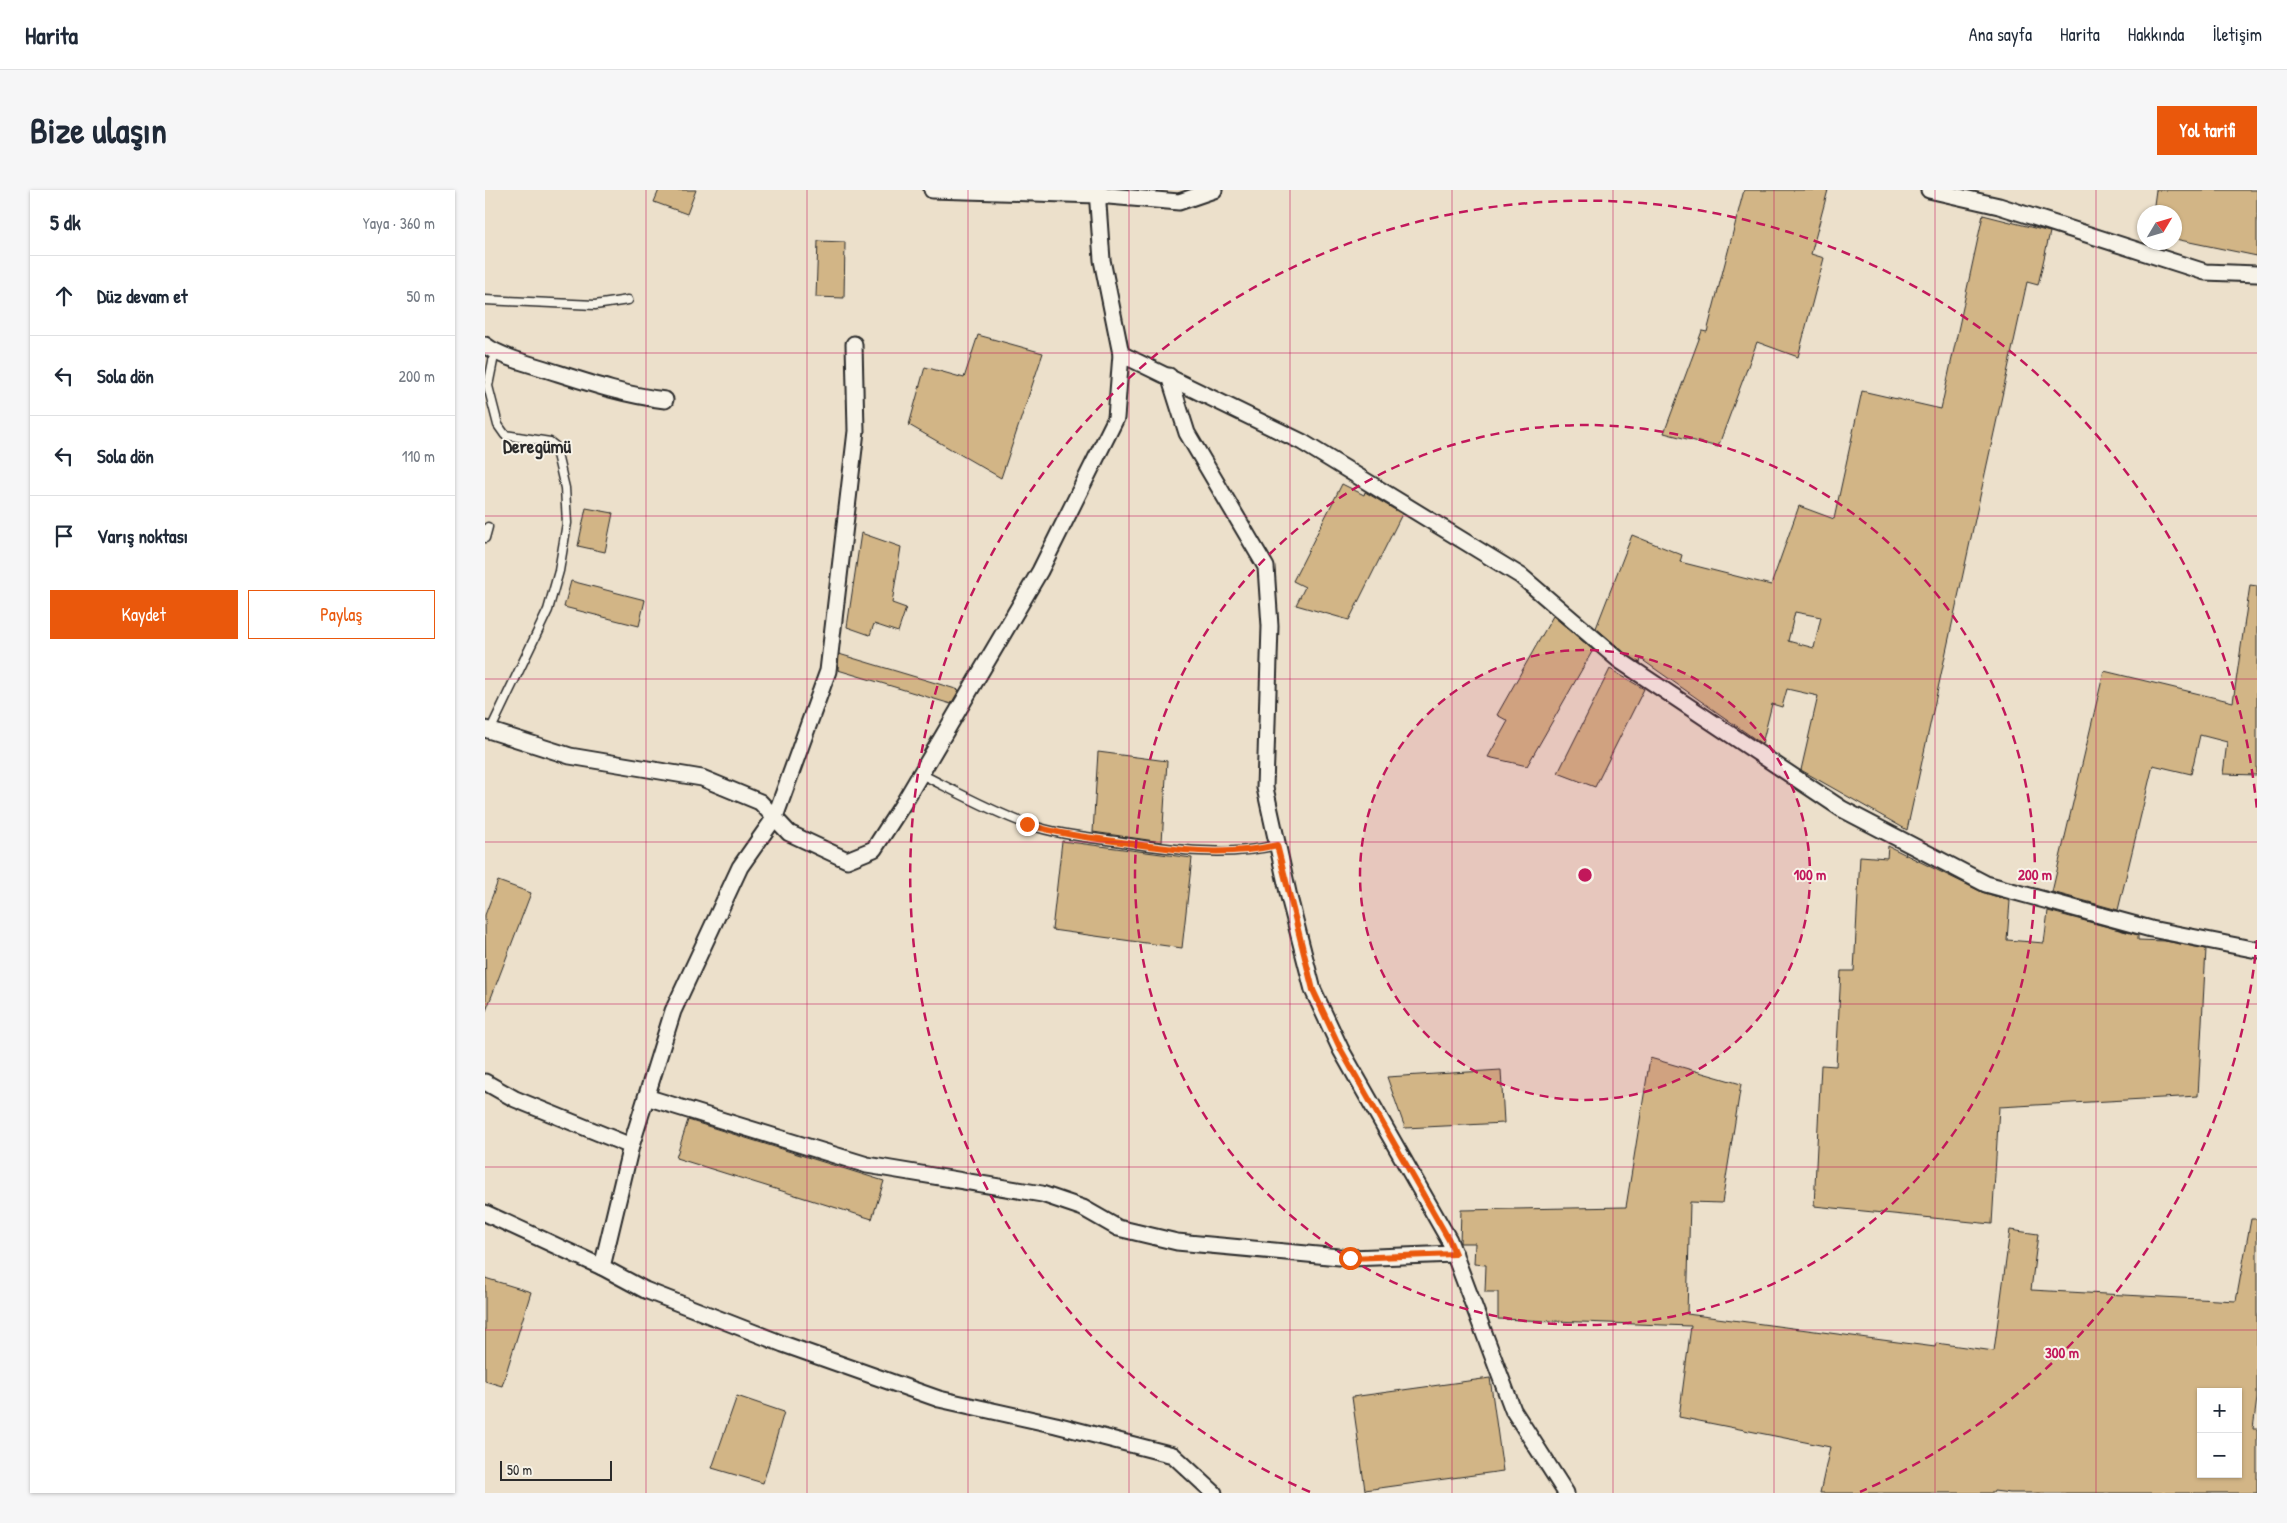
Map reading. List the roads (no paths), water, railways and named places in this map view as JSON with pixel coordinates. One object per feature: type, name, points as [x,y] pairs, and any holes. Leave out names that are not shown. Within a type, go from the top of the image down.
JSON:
[{"type":"street","points":[[932,190],[1097,192],[1179,202],[1215,190]]},
{"type":"street","points":[[1929,190],[1999,206],[2205,272],[2257,274]]},
{"type":"street","points":[[487,730],[570,756],[702,778],[760,802],[789,833],[847,860],[874,849],[921,774],[1040,571],[1116,418],[1121,354],[1102,260],[1097,192]]},
{"type":"street","points":[[602,1267],[631,1146],[673,1011],[740,867],[775,817],[827,671],[857,431],[854,344]]},
{"type":"street","points":[[490,348],[519,361],[605,388],[633,396],[665,400]]},
{"type":"street","points":[[1121,354],[1302,442],[1521,576],[1619,660],[1842,809],[1985,884],[2151,929],[2257,950]]},
{"type":"street","points":[[1169,376],[1187,433],[1266,568],[1270,626],[1265,788],[1277,845],[1313,990],[1341,1050],[1449,1240],[1513,1410],[1566,1493]]},
{"type":"street","points":[[485,1082],[515,1099],[631,1146]]},
{"type":"street","points":[[646,1097],[867,1165],[1041,1194],[1083,1208],[1118,1228],[1177,1242],[1350,1258],[1455,1254]]},
{"type":"street","points":[[485,1213],[602,1267],[645,1290],[783,1344],[939,1399],[1056,1425],[1173,1455],[1213,1493]]},
{"type":"lane","points":[[485,300],[595,305],[627,300]]},
{"type":"lane","points":[[487,730],[548,610],[559,571],[567,524],[565,488],[555,446],[550,442],[505,435],[499,425],[488,386],[490,348]]},
{"type":"lane","points":[[485,538],[488,527]]},
{"type":"lane","points":[[921,774],[1004,816],[1047,830],[1174,849],[1219,853],[1257,850],[1277,845]]},
{"type":"district","name":"Deregümü","points":[[537,446]]}]
